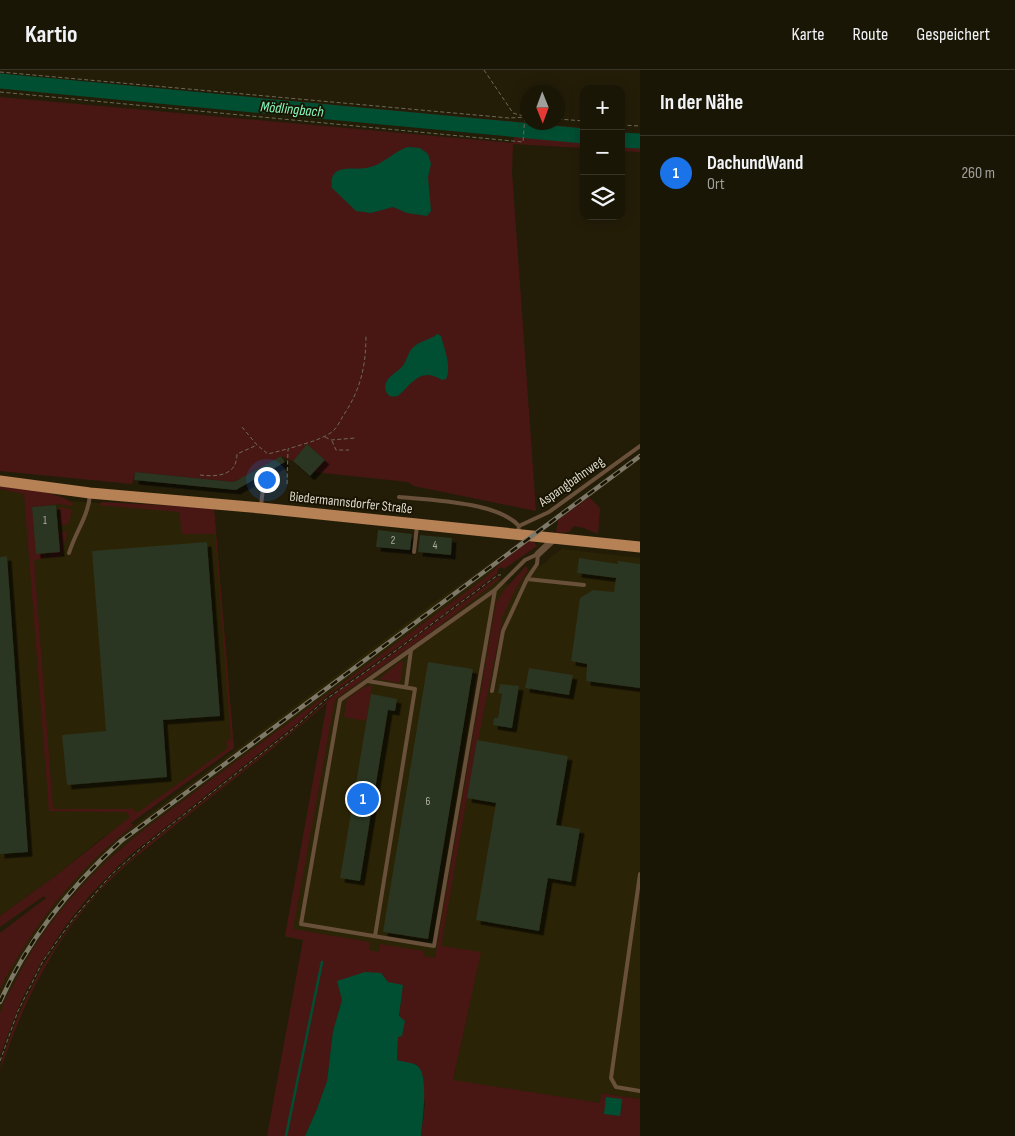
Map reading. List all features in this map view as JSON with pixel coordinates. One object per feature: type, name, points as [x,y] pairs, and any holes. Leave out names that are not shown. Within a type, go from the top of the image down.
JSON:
[{"type":"main road","name":"Biedermannsdorfer Straße","points":[[0,481],[90,493],[417,524],[518,531],[554,539],[640,548]]},
{"type":"street","points":[[538,554],[554,539]]},
{"type":"lane","name":"Aspangbahnweg","points":[[518,531],[549,512],[640,446]]},
{"type":"lane","points":[[260,508],[263,489]]},
{"type":"lane","points":[[69,553],[86,515],[90,493]]},
{"type":"lane","points":[[399,497],[473,505],[512,519],[518,531]]},
{"type":"lane","points":[[414,552],[417,524]]},
{"type":"lane","points":[[495,590],[434,946],[301,924],[340,700],[495,590],[525,560],[538,554]]},
{"type":"lane","points":[[492,692],[503,632],[527,579],[537,564],[538,554]]},
{"type":"lane","points":[[527,579],[584,585]]},
{"type":"lane","points":[[406,687],[411,650]]},
{"type":"lane","points":[[367,681],[415,689],[375,936]]},
{"type":"lane","points":[[640,874],[610,1078],[616,1087],[640,1091]]},
{"type":"path","points":[[484,70],[514,113],[520,114]]},
{"type":"path","points":[[0,72],[509,118],[520,117]]},
{"type":"path","points":[[0,92],[523,142],[524,130]]},
{"type":"path","points":[[565,120],[580,122]]},
{"type":"path","points":[[625,125],[640,126]]},
{"type":"path","points":[[242,427],[268,454],[325,436],[334,430],[360,385],[366,354],[366,334]]},
{"type":"path","points":[[325,436],[331,440],[336,450],[348,450]]},
{"type":"path","points":[[331,440],[354,438]]},
{"type":"path","points":[[200,476],[220,476],[234,468],[237,454],[258,445]]},
{"type":"path","points":[[287,484],[288,449]]},
{"type":"path","points":[[0,1060],[18,1011],[46,956],[82,908],[117,870],[150,840],[294,728],[337,690],[398,649],[498,575],[510,573]]},
{"type":"shaded area","points":[[0,74],[520,122],[520,128],[0,79]]},
{"type":"shaded area","points":[[0,97],[513,143],[515,134],[580,140],[580,148],[513,144],[512,172],[536,511],[414,486],[408,482],[314,472],[325,460],[307,444],[293,461],[281,456],[234,482],[135,472],[132,484],[0,471]]},
{"type":"shaded area","points":[[565,126],[580,128],[580,134],[542,130],[565,130]]},
{"type":"shaded area","points":[[625,144],[640,146],[640,152],[625,151]]},
{"type":"shaded area","points":[[408,147],[420,148],[428,154],[431,164],[428,177],[431,211],[427,216],[407,213],[393,207],[371,213],[356,211],[332,188],[332,178],[338,171],[362,169],[372,166]]},
{"type":"shaded area","points":[[437,334],[441,336],[447,358],[448,374],[446,379],[442,380],[428,375],[423,376],[413,381],[398,396],[389,395],[385,387],[387,380],[402,367],[413,347]]},
{"type":"shaded area","points":[[640,453],[640,460],[505,559],[486,577],[117,851],[73,895],[44,933],[19,973],[0,1014],[0,989],[17,957],[41,921],[76,877],[116,839],[436,601],[533,533]]},
{"type":"shaded area","points":[[0,486],[28,489],[60,496],[73,504],[71,506],[58,504],[32,507],[36,553],[46,553],[46,558],[34,560],[53,809],[133,809],[137,813],[228,748],[226,742],[231,739],[215,534],[182,534],[179,512],[98,505],[102,502],[214,508],[234,748],[131,823],[134,825],[113,842],[75,879],[27,943],[0,989],[0,933],[46,898],[44,896],[0,927],[0,916],[54,877],[130,817],[126,812],[49,811],[24,494],[0,489]]},
{"type":"shaded area","points":[[0,489],[69,501],[214,511],[234,748],[102,838],[54,877],[0,916]]},
{"type":"shaded area","points":[[589,497],[600,508],[598,534],[574,526],[569,532],[556,533],[558,520]]},
{"type":"shaded area","points":[[59,508],[72,510],[69,522],[66,525],[60,525]]},
{"type":"shaded area","points":[[58,532],[67,532],[61,556],[50,558],[50,552]]},
{"type":"shaded area","points":[[529,541],[534,542],[537,546],[504,569],[502,567],[498,569],[497,574],[420,632],[326,697],[298,723],[116,868],[89,896],[66,925],[40,964],[21,1001],[0,1055],[0,1013],[27,959],[55,917],[107,861],[146,828],[486,577],[505,559]]},
{"type":"shaded area","points":[[562,549],[640,558],[640,1099],[602,1093],[600,1103],[453,1081],[480,952],[438,965],[285,937],[328,703],[498,578],[513,588],[522,573],[546,563],[549,558]]},
{"type":"shaded area","points":[[526,566],[528,570],[515,590],[503,616],[499,615],[502,622],[477,740],[441,946],[481,952],[453,1080],[600,1103],[601,1093],[640,1099],[640,1136],[421,1136],[425,1104],[417,1065],[397,1061],[399,1016],[403,985],[342,1000],[333,1031],[327,1081],[305,1136],[267,1136],[303,940],[285,936],[327,703],[137,856],[96,895],[65,935],[39,978],[18,1023],[0,1071],[2,1059],[19,1013],[41,968],[76,917],[109,879],[147,845],[297,727],[337,692],[404,646],[499,576],[500,578],[491,586],[430,633],[335,699],[293,929],[370,942],[369,950],[379,952],[380,944],[423,951],[423,956],[435,958],[496,603],[504,590]]},
{"type":"shaded area","points":[[401,661],[403,663],[400,683],[379,679]]},
{"type":"shaded area","points":[[372,685],[366,721],[344,717],[347,699],[364,687]]},
{"type":"shaded area","points":[[365,972],[381,973],[388,982],[403,985],[399,1016],[405,1021],[402,1036],[398,1037],[397,1060],[416,1065],[423,1077],[424,1098],[421,1136],[305,1136],[327,1081],[333,1031],[342,1000],[337,981]]},
{"type":"shaded area","points":[[606,1097],[622,1099],[620,1116],[604,1114]]},
{"type":"building","points":[[307,444],[325,460],[310,476],[293,461]]},
{"type":"building","points":[[281,456],[285,462],[236,490],[134,480],[135,472],[234,482]]},
{"type":"building","points":[[56,505],[60,552],[36,554],[32,507]]},
{"type":"building","points":[[378,530],[412,534],[410,550],[376,547]]},
{"type":"building","points":[[420,535],[452,538],[451,555],[418,552]]},
{"type":"building","points":[[207,542],[220,716],[163,720],[167,777],[67,785],[62,735],[106,731],[92,551]]},
{"type":"building","points":[[7,556],[28,852],[0,854],[0,557]]},
{"type":"building","points":[[579,558],[618,564],[618,561],[640,564],[640,688],[586,681],[587,664],[571,661],[580,598],[593,590],[614,592],[616,578],[577,573]]},
{"type":"building","points":[[428,662],[473,669],[428,939],[383,932]]},
{"type":"building","points":[[529,668],[573,675],[569,695],[525,688]]},
{"type":"building","points":[[500,684],[519,686],[512,728],[493,725],[494,718],[498,718],[502,694],[498,693]]},
{"type":"building","points":[[371,694],[397,699],[395,711],[388,710],[360,881],[340,878]]},
{"type":"building","points":[[477,740],[568,756],[556,825],[580,829],[571,882],[548,878],[539,931],[476,920],[496,803],[467,798]]},
{"type":"waterway","name":"Mödlingbach","points":[[0,81],[580,136]]},
{"type":"waterway","name":"Mödlingbach","points":[[625,140],[640,141]]},
{"type":"waterway","points":[[286,1136],[322,962]]},
{"type":"railway","points":[[0,1002],[24,957],[52,915],[85,877],[121,841],[640,456]]},
{"type":"place","name":"DachundWand","points":[[363,799]]}]
